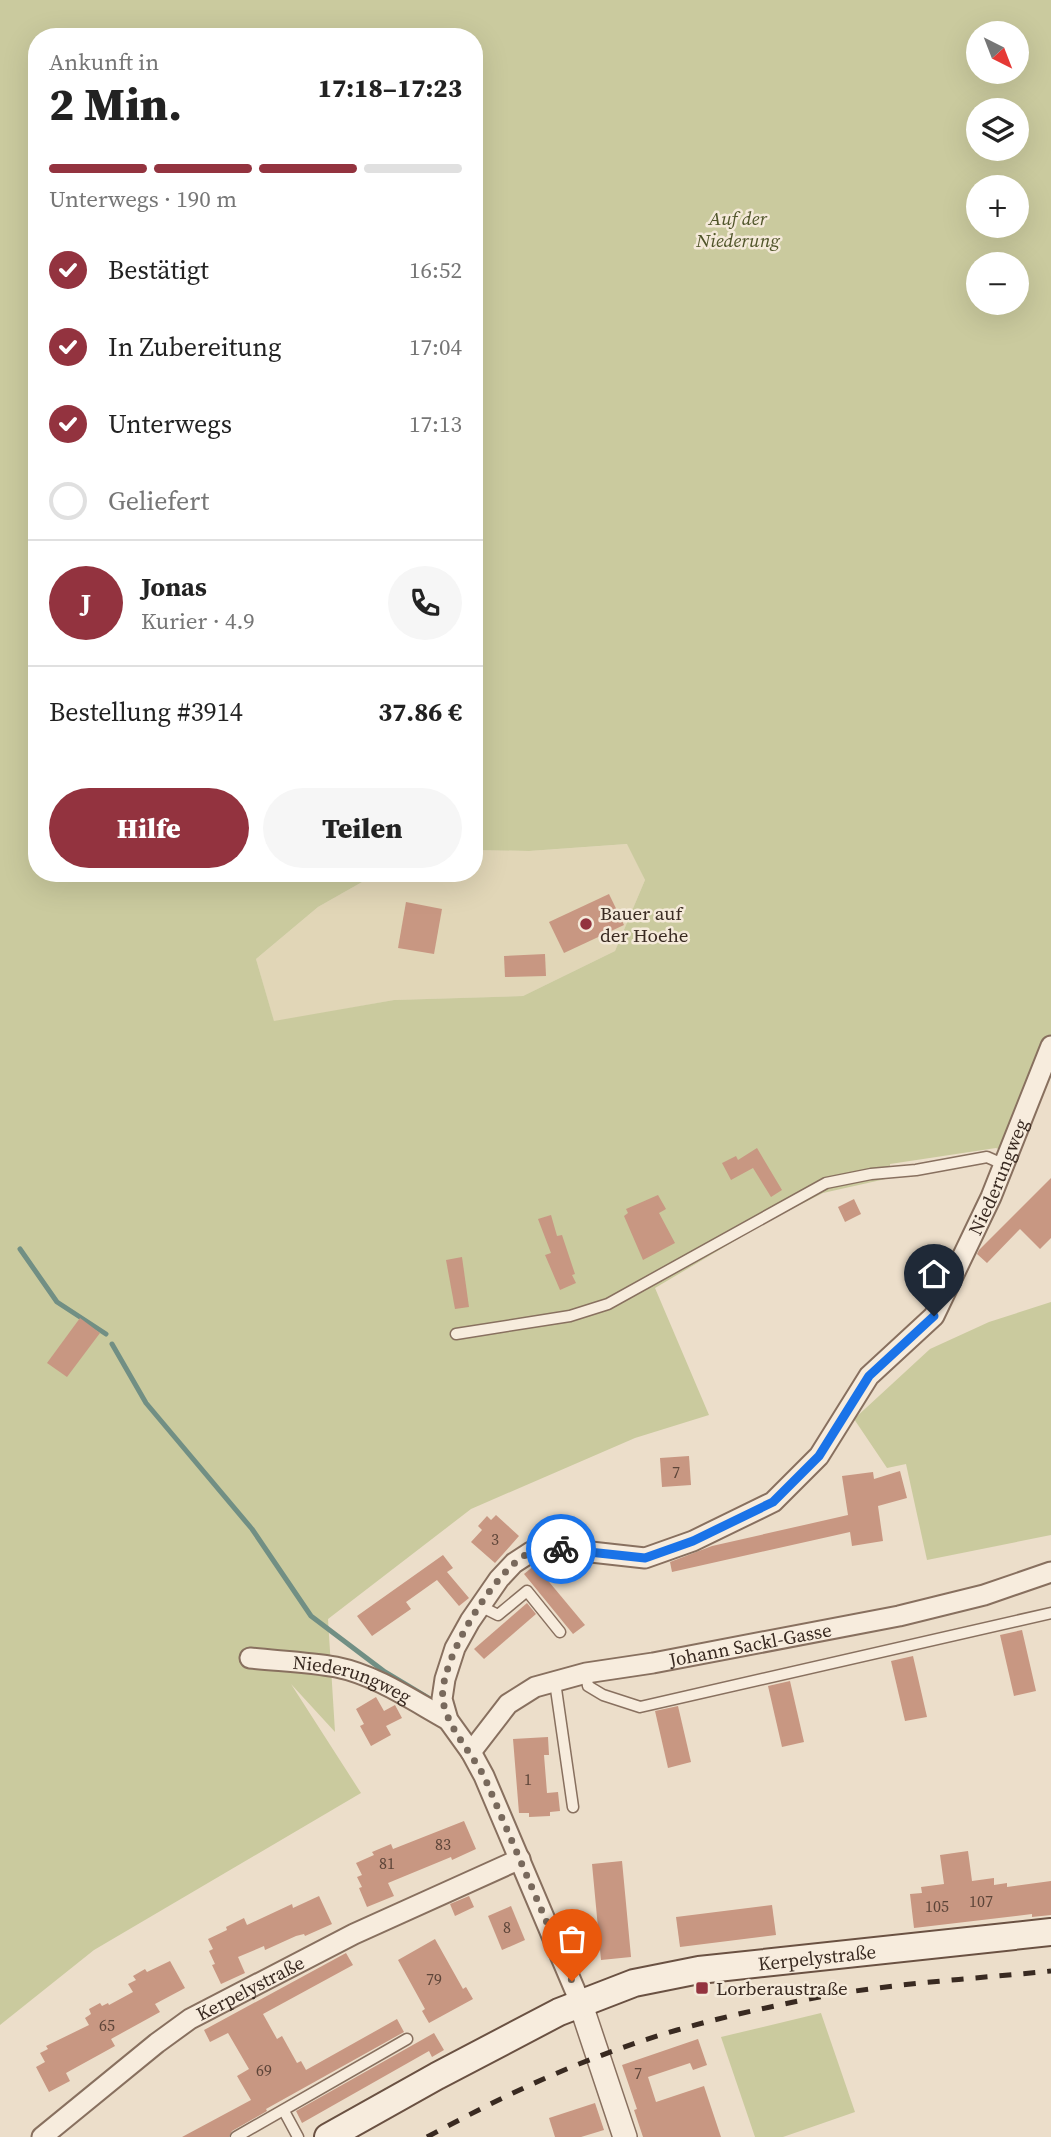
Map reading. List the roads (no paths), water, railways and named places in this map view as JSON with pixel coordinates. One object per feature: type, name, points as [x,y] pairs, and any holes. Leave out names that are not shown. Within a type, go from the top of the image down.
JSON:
[{"type":"main road","name":"Kerpelystraße","points":[[328,2137],[449,2069],[580,2003],[634,1983],[699,1970],[1051,1932]]},
{"type":"street","name":"Niederungweg","points":[[471,1752],[448,1720],[442,1699],[445,1679],[456,1648],[480,1606],[514,1563],[531,1552],[555,1548],[645,1558],[693,1541],[773,1502],[819,1456],[869,1376],[934,1316],[1005,1165],[1050,1049]]},
{"type":"street","name":"Johann Sackl-Gasse","points":[[471,1752],[508,1704],[535,1687],[586,1673],[653,1663],[899,1616],[984,1595],[1051,1572]]},
{"type":"street","name":"Niederungweg","points":[[250,1658],[336,1667],[387,1685],[448,1720]]},
{"type":"street","points":[[471,1752],[484,1776],[580,2003],[625,2137]]},
{"type":"street","name":"Kerpelystraße","points":[[42,2137],[157,2043],[190,2020],[354,1934],[520,1859]]},
{"type":"lane","points":[[456,1334],[570,1316],[608,1304],[826,1183],[987,1157],[1005,1165]]},
{"type":"lane","points":[[480,1606],[498,1615],[527,1591],[560,1632]]},
{"type":"lane","points":[[586,1673],[588,1686],[603,1695],[640,1707],[1051,1613]]},
{"type":"lane","points":[[555,1682],[573,1807]]},
{"type":"lane","points":[[236,2137],[407,2039]]},
{"type":"lane","points":[[284,2111],[298,2137]]},
{"type":"waterway","points":[[20,1249],[57,1302],[106,1334]]},
{"type":"waterway","points":[[112,1344],[146,1403],[252,1529],[311,1616],[385,1672],[430,1699]]},
{"type":"railway","points":[[427,2137],[556,2074],[626,2046],[706,2022],[843,1993],[1051,1971]]},
{"type":"place","name":"Bauer auf der Hoehe","points":[[586,924]]},
{"type":"place","name":"Lorberaustraße","points":[[702,1988]]},
{"type":"park label","name":"Auf der Niederung","points":[[738,229]]}]
